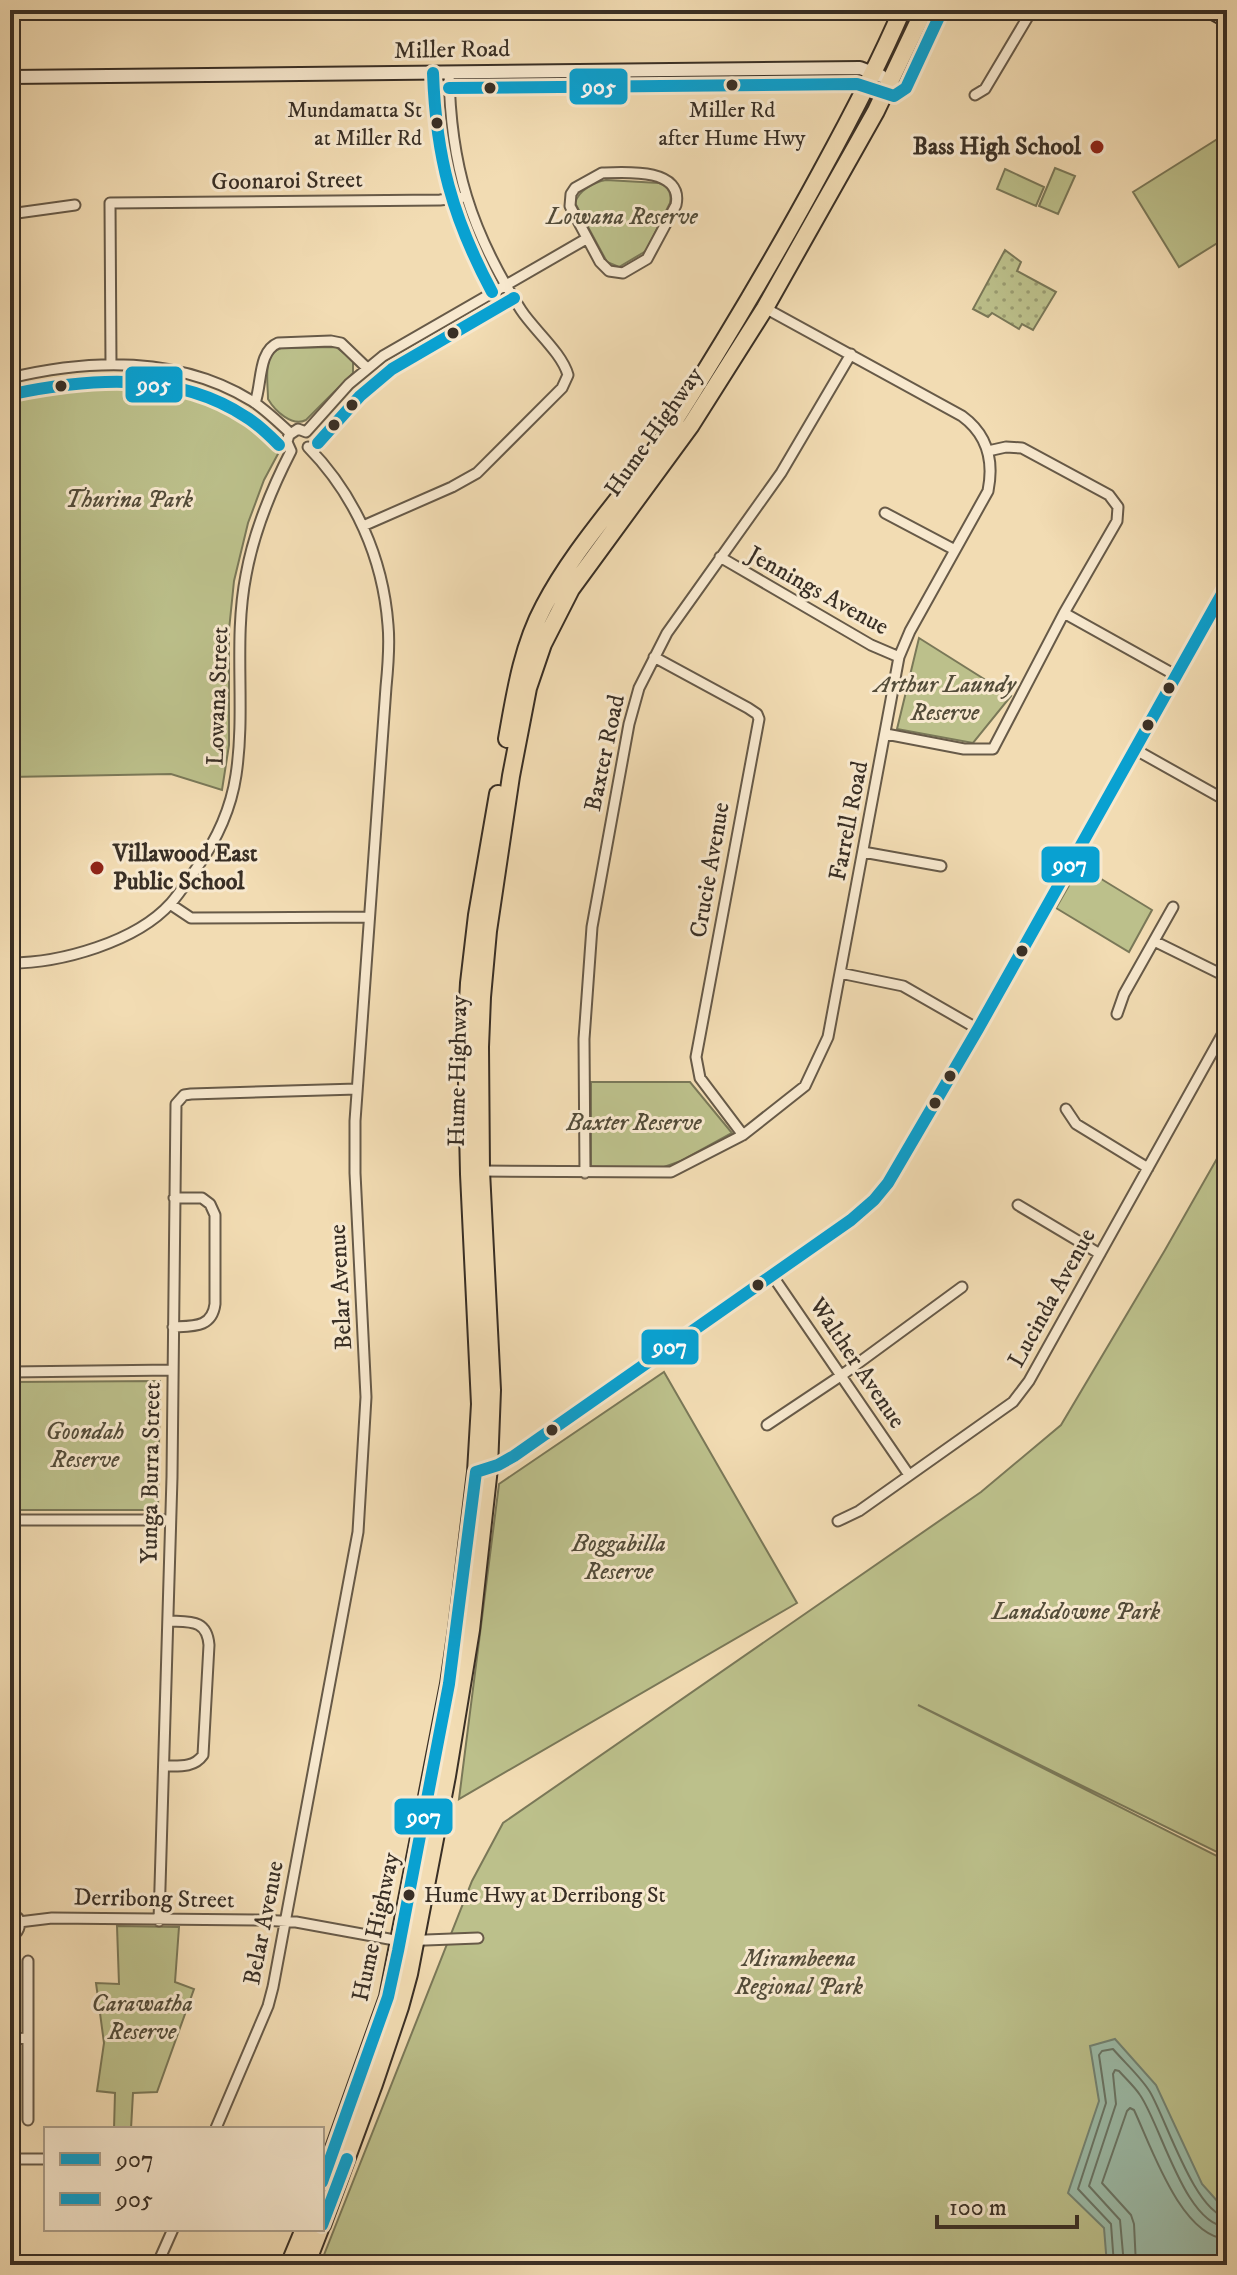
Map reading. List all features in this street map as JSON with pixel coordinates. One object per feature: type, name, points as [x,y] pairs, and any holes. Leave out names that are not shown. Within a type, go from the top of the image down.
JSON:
[{"type":"highway","name":"Hume Highway","points":[[482,1470],[466,1037],[477,915],[510,720],[523,662],[530,638],[557,584],[668,431],[776,255],[875,72],[902,10]]},
{"type":"highway","name":"Hume Highway","points":[[324,2219],[400,2007],[407,1941],[482,1470],[492,1390],[481,1171],[480,1047],[488,931],[511,776],[528,688],[543,644],[571,589],[691,425],[765,308],[876,111],[924,10]]},
{"type":"highway","name":"Hume Highway","points":[[324,2176],[407,1941]]},
{"type":"highway","points":[[289,2265],[303,2231]]},
{"type":"highway","name":"Hume Highway","points":[[306,2265],[319,2231]]},
{"type":"street","points":[[975,95],[985,89],[1032,10]]},
{"type":"street","points":[[1207,10],[1227,21]]},
{"type":"street","name":"Miller Road","points":[[10,77],[860,68],[892,80]]},
{"type":"street","points":[[363,526],[477,473],[566,382],[568,375],[566,367],[522,312],[491,260],[465,197],[452,128],[449,72]]},
{"type":"street","points":[[602,173],[646,174],[671,182],[676,189],[676,205],[653,252],[641,264],[623,273],[609,271],[586,239],[570,206],[571,194],[580,184],[602,173]]},
{"type":"street","name":"Goonaroi Street","points":[[111,364],[110,203],[440,200],[465,197]]},
{"type":"street","points":[[10,214],[75,205]]},
{"type":"street","points":[[306,432],[367,368],[401,345],[586,239]]},
{"type":"street","points":[[765,308],[962,416],[977,428],[988,451],[1006,447],[1022,448],[1109,495],[1118,512],[1117,521],[1064,613],[993,749],[964,749],[886,734]]},
{"type":"street","points":[[255,403],[265,354],[278,343],[336,342],[345,345],[367,368]]},
{"type":"street","name":"Baxter Road","points":[[585,1173],[584,1039],[592,927],[629,724],[639,688],[680,612],[781,473],[851,354]]},
{"type":"street","points":[[10,378],[63,368],[111,364],[157,367],[220,386],[255,403],[290,433]]},
{"type":"street","points":[[298,429],[306,432],[310,439],[308,447],[300,453],[291,451],[287,442],[290,433],[298,429]]},
{"type":"street","name":"Belar Avenue","points":[[216,2127],[268,2006],[286,1921],[358,1532],[366,1397],[354,1147],[388,627],[379,574],[363,526],[342,486],[308,447]]},
{"type":"street","name":"Lowana Street","points":[[10,963],[57,959],[89,950],[147,922],[170,904],[215,839],[231,797],[238,755],[241,606],[245,576],[260,518],[291,451]]},
{"type":"street","name":"Farrell Road","points":[[481,1171],[671,1172],[743,1135],[805,1086],[828,1037],[899,657],[910,631],[988,491],[991,468],[988,451]]},
{"type":"street","points":[[885,513],[955,550]]},
{"type":"street","name":"Jennings Avenue","points":[[720,557],[871,645],[899,657]]},
{"type":"street","points":[[482,1470],[514,1456],[851,1220],[874,1200],[888,1183],[978,1029],[1227,585]]},
{"type":"street","points":[[1064,613],[1177,676]]},
{"type":"street","name":"Crucie Avenue","points":[[654,657],[748,708],[759,719],[696,1057],[700,1078],[743,1135]]},
{"type":"street","points":[[1136,750],[1227,801]]},
{"type":"street","points":[[863,852],[941,866]]},
{"type":"street","points":[[170,904],[191,918],[369,917]]},
{"type":"street","points":[[1117,1014],[1124,994],[1173,907]]},
{"type":"street","points":[[1154,941],[1227,977]]},
{"type":"street","points":[[840,973],[903,986],[978,1029]]},
{"type":"street","name":"Lucinda Avenue","points":[[838,1521],[859,1511],[1013,1402],[1029,1381],[1227,1026]]},
{"type":"street","name":"Yunga Burra Street","points":[[159,1921],[169,1621],[174,1111],[184,1095],[357,1089]]},
{"type":"street","points":[[1066,1109],[1076,1124],[1148,1168]]},
{"type":"street","points":[[173,1327],[204,1324],[212,1317],[215,1304],[213,1209],[202,1198],[174,1198]]},
{"type":"street","points":[[1018,1205],[1100,1254]]},
{"type":"street","name":"Walther Avenue","points":[[772,1275],[909,1475]]},
{"type":"street","points":[[767,1425],[842,1375],[962,1287]]},
{"type":"street","points":[[10,1372],[173,1370]]},
{"type":"street","points":[[10,1520],[170,1520]]},
{"type":"street","points":[[164,1766],[190,1765],[203,1755],[209,1645],[208,1635],[198,1624],[169,1621]]},
{"type":"street","points":[[10,1912],[19,1922],[18,1930],[10,1937]]},
{"type":"street","name":"Derribong Street","points":[[19,1922],[52,1918],[286,1921],[407,1941],[478,1938]]},
{"type":"street","points":[[28,1961],[28,2120]]},
{"type":"street","points":[[10,2039],[28,2038]]},
{"type":"street","points":[[10,2159],[44,2159]]},
{"type":"street","points":[[157,2265],[172,2231]]},
{"type":"green space","points":[[1227,133],[1227,237],[1179,267],[1133,192]]},
{"type":"green space","points":[[1055,168],[1075,176],[1058,214],[1039,206]]},
{"type":"green space","points":[[1005,169],[1044,187],[1036,206],[997,189]]},
{"type":"green space","name":"Lowana Reserve","points":[[606,180],[659,183],[670,193],[670,203],[646,251],[619,267],[607,262],[575,203],[587,188]]},
{"type":"green space","points":[[1005,250],[1021,262],[1017,271],[1056,292],[1033,330],[1022,324],[1019,329],[992,313],[988,317],[973,309]]},
{"type":"green space","points":[[336,347],[353,360],[353,373],[306,420],[290,420],[279,413],[268,399],[267,369],[275,351],[281,348]]},
{"type":"green space","name":"Thurina Park","points":[[122,379],[189,390],[256,422],[276,437],[278,444],[279,452],[264,480],[248,523],[234,581],[229,630],[229,745],[222,790],[171,774],[10,777],[10,393],[57,384]]},
{"type":"green space","name":"Arthur Laundy Reserve","points":[[919,638],[1011,696],[973,743],[897,729]]},
{"type":"green space","points":[[1080,866],[1152,910],[1129,952],[1056,908]]},
{"type":"green space","name":"Baxter Reserve","points":[[591,1082],[690,1082],[732,1133],[664,1167],[591,1168]]},
{"type":"green space","name":"Mirambeena Regional Park","points":[[1227,1141],[1227,1857],[918,1705],[1227,1861],[1227,2265],[320,2265],[472,1881],[503,1823],[981,1492],[1061,1425]]},
{"type":"green space","name":"Boggabilla Reserve","points":[[664,1372],[797,1603],[459,1799],[499,1484]]},
{"type":"green space","name":"Goondah Reserve","points":[[160,1381],[158,1510],[10,1510],[10,1382]]},
{"type":"green space","name":"Carawatha Reserve","points":[[117,1926],[179,1927],[175,1982],[194,1989],[157,2092],[133,2093],[131,2127],[114,2127],[115,2093],[97,2091],[104,2043],[96,1983],[119,1984]]},
{"type":"water","points":[[1115,2039],[1156,2085],[1202,2184],[1227,2212],[1227,2265],[1107,2265],[1104,2228],[1068,2193],[1099,2101],[1090,2046]]},
{"type":"transit line","name":"905","points":[[449,88],[857,84],[894,96],[906,88],[939,17]]},
{"type":"transit line","name":"905","points":[[433,73],[438,132],[449,186],[466,238],[492,292]]},
{"type":"transit line","name":"905","points":[[318,443],[360,396],[392,369],[514,298]]},
{"type":"transit line","name":"905","points":[[13,394],[102,382],[162,385],[219,402],[255,423],[279,445]]},
{"type":"transit line","name":"907","points":[[324,2176],[388,1997],[398,1951],[449,1684],[476,1472],[514,1456],[851,1220],[874,1200],[888,1183],[978,1029],[1227,585]]},
{"type":"transit line","name":"907","points":[[324,2220],[347,2159]]},
{"type":"place","name":"Miller Rd after Hume Hwy","points":[[732,85]]},
{"type":"place","name":"Mundamatta St at Miller Rd","points":[[437,123]]},
{"type":"place","name":"Bass High School","points":[[1097,147]]},
{"type":"place","name":"Villawood East Public School","points":[[97,868]]},
{"type":"place","name":"Hume Hwy at Derribong St","points":[[409,1895]]},
{"type":"park label","name":"Landsdowne Park","points":[[1076,1612]]}]
